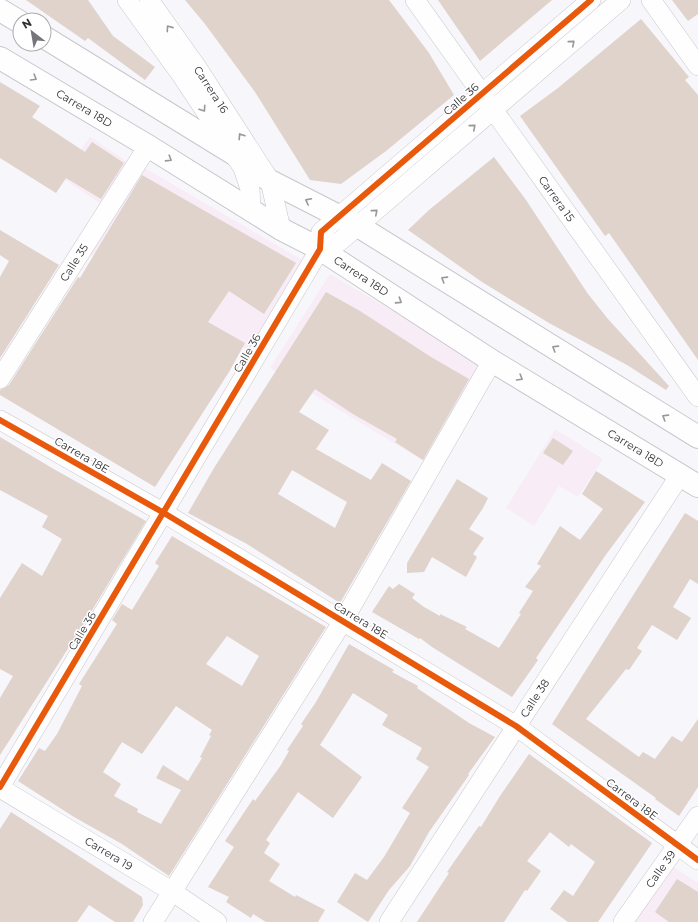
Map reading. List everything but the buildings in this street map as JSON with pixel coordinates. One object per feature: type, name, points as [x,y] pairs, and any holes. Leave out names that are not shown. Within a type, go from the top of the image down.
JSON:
[{"type":"main road","points":[[0,10],[12,17]]},
{"type":"main road","points":[[52,42],[234,154],[270,181],[349,221],[698,438]]},
{"type":"main road","name":"Carrera 18D","points":[[0,58],[148,146],[281,229],[320,249],[492,361],[689,480]]},
{"type":"street","name":"Carrera 16","points":[[127,0],[182,76],[243,168],[250,189],[251,210]]},
{"type":"street","name":"Carrera 16","points":[[149,0],[196,66],[270,181],[281,229]]},
{"type":"street","name":"Carrera 15","points":[[415,0],[698,397]]},
{"type":"street","name":"Calle 36","points":[[0,787],[320,249],[339,242],[349,221],[482,94],[591,0]]},
{"type":"street","name":"Calle 36","points":[[349,221],[493,110],[621,0]]},
{"type":"street","points":[[650,0],[698,66]]},
{"type":"street","name":"Calle 35","points":[[0,379],[148,146]]},
{"type":"street","points":[[153,922],[343,621],[492,361]]},
{"type":"street","name":"Carrera 18E","points":[[0,420],[164,513],[516,726],[698,860]]},
{"type":"street","name":"Calle 38","points":[[389,922],[516,726],[689,480]]},
{"type":"street","name":"Carrera 19","points":[[0,787],[173,892],[217,922]]},
{"type":"street","name":"Calle 39","points":[[623,922],[698,816]]},
{"type":"shaded area","points":[[90,137],[132,165],[104,206],[61,177]]},
{"type":"shaded area","points":[[143,167],[304,261],[248,350],[88,253]]},
{"type":"shaded area","points":[[330,274],[485,365],[427,463],[270,368]]},
{"type":"shaded area","points":[[555,429],[603,459],[578,497],[559,486],[534,526],[506,508]]},
{"type":"shaded area","points":[[672,866],[698,883],[698,922],[634,922]]},
{"type":"cycle path","points":[[0,787],[320,249],[321,232],[591,0]]},
{"type":"cycle path","points":[[0,420],[164,513],[516,726],[698,860]]}]
